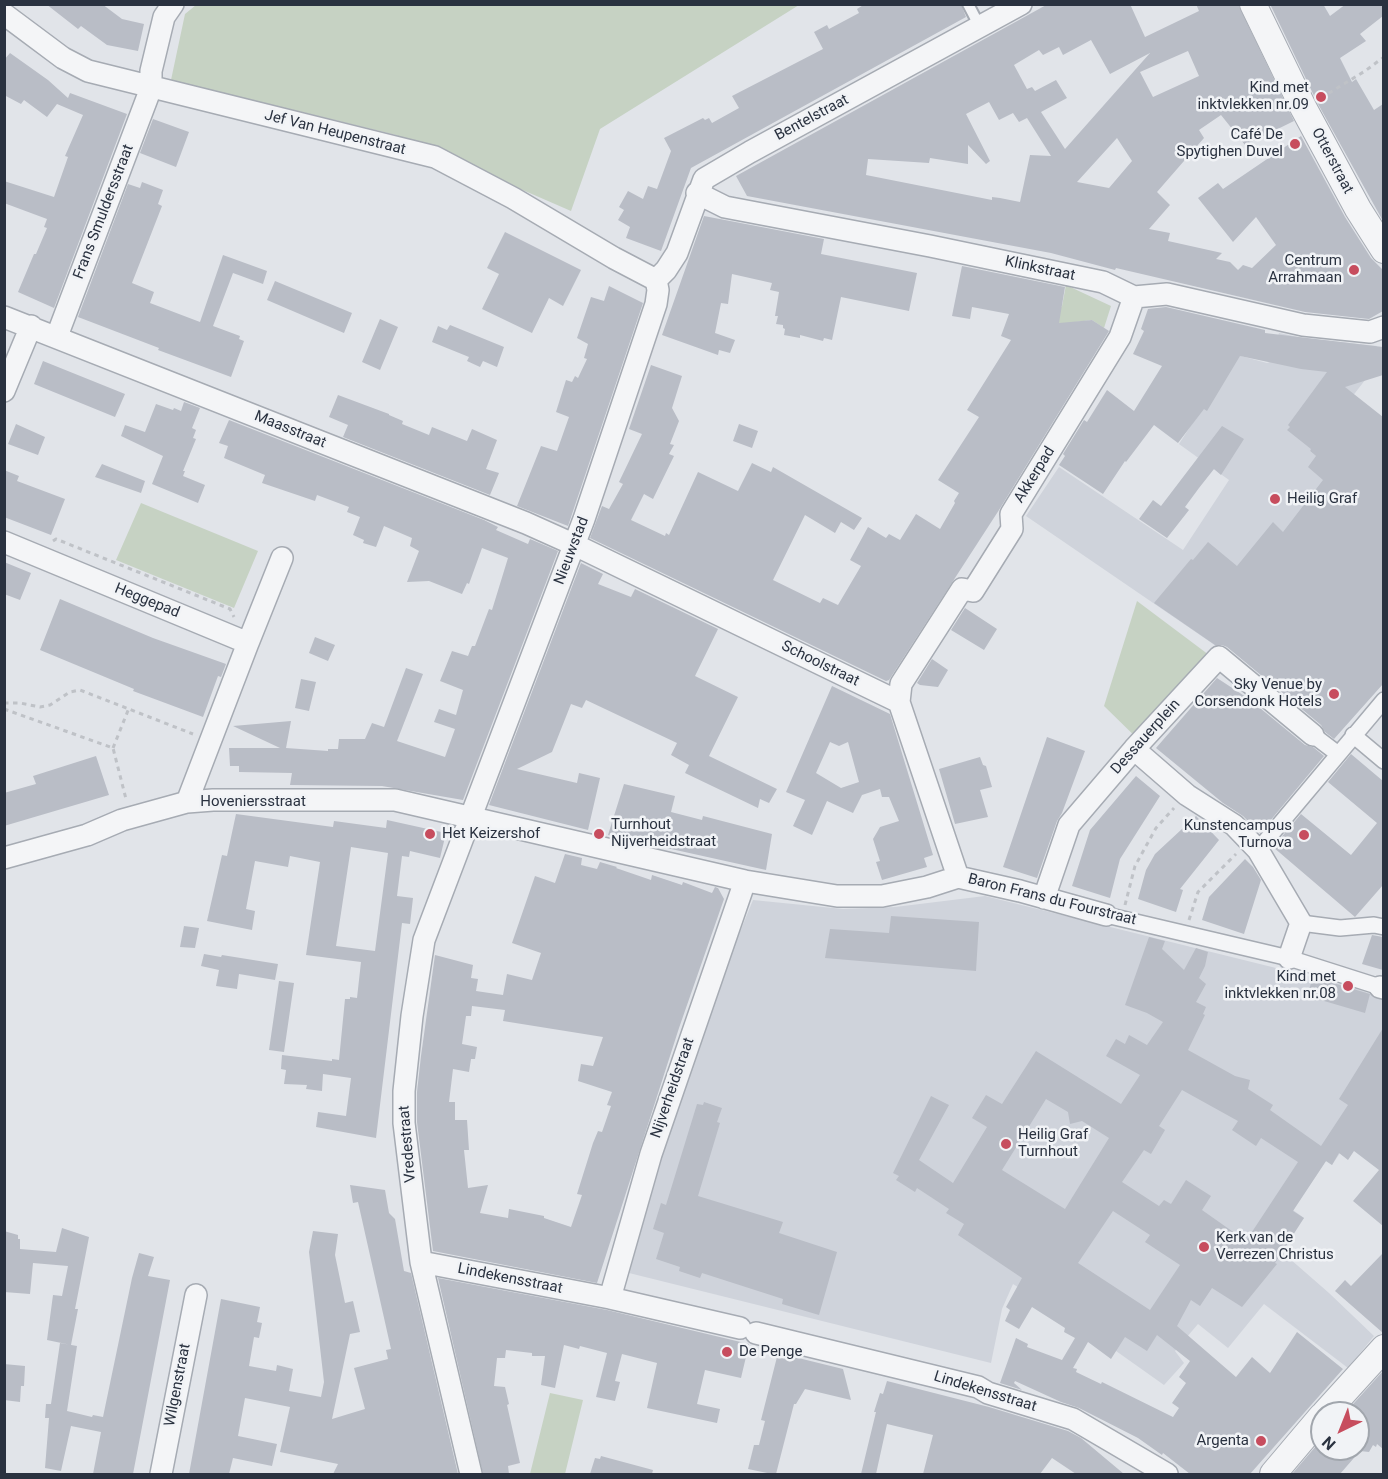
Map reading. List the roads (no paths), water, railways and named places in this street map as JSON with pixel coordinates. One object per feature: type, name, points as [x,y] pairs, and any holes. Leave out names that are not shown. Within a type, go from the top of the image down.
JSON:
[{"type":"street","name":"Frans Smuldersstraat","points":[[57,336],[151,88],[151,71],[164,17],[173,4]]},
{"type":"street","name":"Bentelstraat","points":[[656,280],[666,270],[676,253],[704,179],[1021,4]]},
{"type":"street","name":"Otterstraat","points":[[1253,4],[1303,107],[1358,209],[1383,250]]},
{"type":"street","name":"Jef Van Heupenstraat","points":[[4,14],[63,58],[88,71],[435,157],[513,198],[614,258],[656,280]]},
{"type":"street","name":"Klinkstraat","points":[[697,193],[725,207],[1103,282],[1134,297]]},
{"type":"street","name":"Nieuwstad","points":[[471,817],[575,545],[656,304],[658,290],[656,280]]},
{"type":"street","points":[[1134,297],[1167,294],[1303,325],[1370,332],[1383,327]]},
{"type":"street","name":"Akkerpad","points":[[899,702],[901,684],[962,589],[973,591],[1012,529],[1011,514],[1120,337],[1134,297]]},
{"type":"street","name":"Maasstraat","points":[[4,316],[504,514],[575,545]]},
{"type":"street","points":[[4,391],[31,326]]},
{"type":"street","name":"Heggepad","points":[[4,542],[248,643]]},
{"type":"street","name":"Schoolstraat","points":[[575,545],[899,702]]},
{"type":"street","points":[[187,802],[282,558]]},
{"type":"street","name":"Dessauerplein","points":[[1044,898],[1070,825],[1134,749],[1219,657],[1313,735]]},
{"type":"street","points":[[1254,845],[1383,700]]},
{"type":"street","points":[[899,702],[958,877]]},
{"type":"street","points":[[1313,735],[1383,761]]},
{"type":"street","points":[[1134,749],[1187,795],[1234,825],[1254,845],[1301,923],[1290,959]]},
{"type":"street","name":"Hoveniersstraat","points":[[4,858],[87,835],[132,818],[187,802],[395,800],[471,817]]},
{"type":"street","name":"Baron Frans du Fourstraat","points":[[471,817],[745,881],[837,896],[882,896],[927,887],[958,877],[1290,959],[1382,987]]},
{"type":"street","name":"Vredestraat","points":[[471,817],[424,940],[412,1016],[404,1091],[404,1123],[421,1262],[471,1474]]},
{"type":"street","name":"Nijverheidstraat","points":[[610,1298],[651,1154],[745,881]]},
{"type":"street","points":[[1301,923],[1340,928],[1374,925],[1383,927]]},
{"type":"street","name":"Lindekensstraat","points":[[421,1262],[610,1298],[978,1387],[988,1393],[1073,1419],[1167,1474]]},
{"type":"street","name":"Wilgenstraat","points":[[161,1474],[196,1295]]},
{"type":"street","points":[[1335,1401],[1383,1348]]},
{"type":"street","points":[[1272,1474],[1310,1429]]},
{"type":"lane","points":[[968,4],[980,27]]},
{"type":"place","name":"Kind met inktvlekken nr.09","points":[[1321,97]]},
{"type":"place","name":"Café De Spytighen Duvel","points":[[1295,144]]},
{"type":"place","name":"Centrum Arrahmaan","points":[[1354,270]]},
{"type":"place","name":"Heilig Graf","points":[[1275,499]]},
{"type":"place","name":"Sky Venue by Corsendonk Hotels","points":[[1334,694]]},
{"type":"place","name":"Het Keizershof","points":[[430,834]]},
{"type":"place","name":"Turnhout Nijverheidstraat","points":[[599,834]]},
{"type":"place","name":"Kunstencampus Turnova","points":[[1304,835]]},
{"type":"place","name":"Kind met inktvlekken nr.08","points":[[1348,986]]},
{"type":"place","name":"Heilig Graf Turnhout","points":[[1006,1144]]},
{"type":"place","name":"Kerk van de Verrezen Christus","points":[[1204,1247]]},
{"type":"place","name":"De Penge","points":[[727,1352]]},
{"type":"place","name":"Argenta","points":[[1261,1441]]}]
